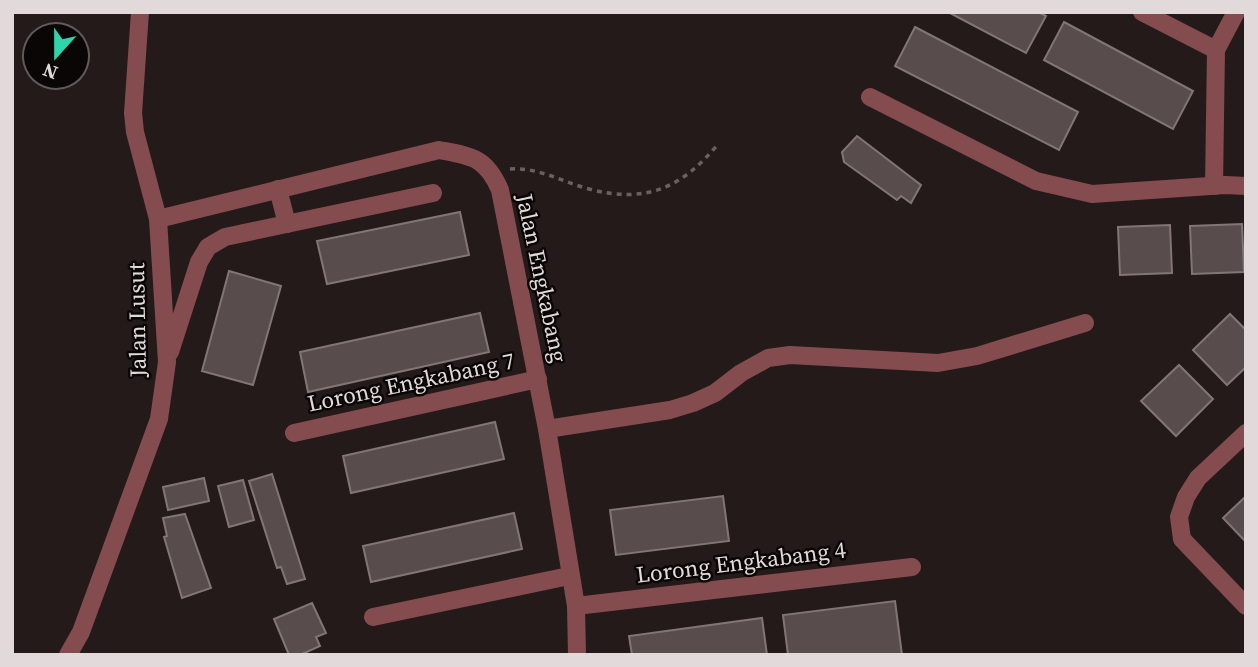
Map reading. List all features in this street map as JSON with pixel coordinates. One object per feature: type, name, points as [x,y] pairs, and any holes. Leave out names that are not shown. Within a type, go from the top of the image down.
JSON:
[{"type":"street","name":"Jalan Lusut","points":[[68,655],[81,632],[159,419],[167,362],[159,219],[132,113],[140,12]]},
{"type":"street","points":[[1142,12],[1216,50]]},
{"type":"street","points":[[1213,186],[1216,50],[1237,12]]},
{"type":"street","points":[[870,97],[1036,181],[1092,194],[1246,186]]},
{"type":"street","name":"Jalan Engkabang","points":[[159,219],[439,150],[466,155],[481,162],[492,172],[500,190],[547,429],[576,606],[577,655]]},
{"type":"street","points":[[278,189],[287,224]]},
{"type":"street","points":[[167,362],[200,262],[208,247],[225,237],[433,193]]},
{"type":"street","points":[[547,429],[670,410],[693,403],[715,393],[741,373],[768,358],[790,355],[937,363],[977,356],[1085,323]]},
{"type":"street","name":"Lorong Engkabang 7","points":[[295,433],[538,379]]},
{"type":"street","points":[[1246,433],[1198,478],[1186,497],[1179,517],[1182,538],[1246,606]]},
{"type":"street","name":"Lorong Engkabang 4","points":[[576,606],[912,567]]},
{"type":"street","points":[[373,617],[569,576]]},
{"type":"path","points":[[492,172],[527,168],[589,189],[622,194],[653,191],[679,181],[699,166],[718,144]]},
{"type":"building","points":[[948,12],[1038,12],[1046,16],[1026,53]]},
{"type":"building","points":[[1064,22],[1193,91],[1173,129],[1044,60]]},
{"type":"building","points":[[915,27],[1078,112],[1059,150],[895,66]]},
{"type":"building","points":[[857,136],[921,185],[911,203],[901,196],[897,200],[844,162],[842,152]]},
{"type":"building","points":[[460,212],[469,255],[327,284],[317,241]]},
{"type":"building","points":[[1242,224],[1244,272],[1192,274],[1190,226]]},
{"type":"building","points":[[1170,225],[1172,273],[1120,275],[1118,227]]},
{"type":"building","points":[[229,271],[281,286],[253,385],[202,371]]},
{"type":"building","points":[[480,313],[489,352],[308,392],[300,352]]},
{"type":"building","points":[[1230,314],[1246,330],[1246,367],[1227,385],[1193,350]]},
{"type":"building","points":[[1179,365],[1213,399],[1176,436],[1141,401]]},
{"type":"building","points":[[495,422],[504,459],[351,493],[343,456]]},
{"type":"building","points":[[272,474],[305,579],[287,584],[281,567],[277,568],[249,481]]},
{"type":"building","points":[[204,478],[209,501],[168,510],[163,487]]},
{"type":"building","points":[[243,480],[254,520],[229,527],[218,486]]},
{"type":"building","points":[[723,496],[729,541],[616,555],[610,510]]},
{"type":"building","points":[[1246,496],[1246,542],[1223,518]]},
{"type":"building","points":[[514,513],[522,549],[371,582],[363,546]]},
{"type":"building","points":[[185,514],[211,588],[182,598],[164,537],[167,536],[163,518]]},
{"type":"building","points":[[895,601],[902,655],[788,655],[783,615]]},
{"type":"building","points":[[312,603],[326,633],[316,637],[320,646],[300,655],[289,655],[274,619]]},
{"type":"building","points":[[762,618],[767,655],[632,655],[629,636]]}]
